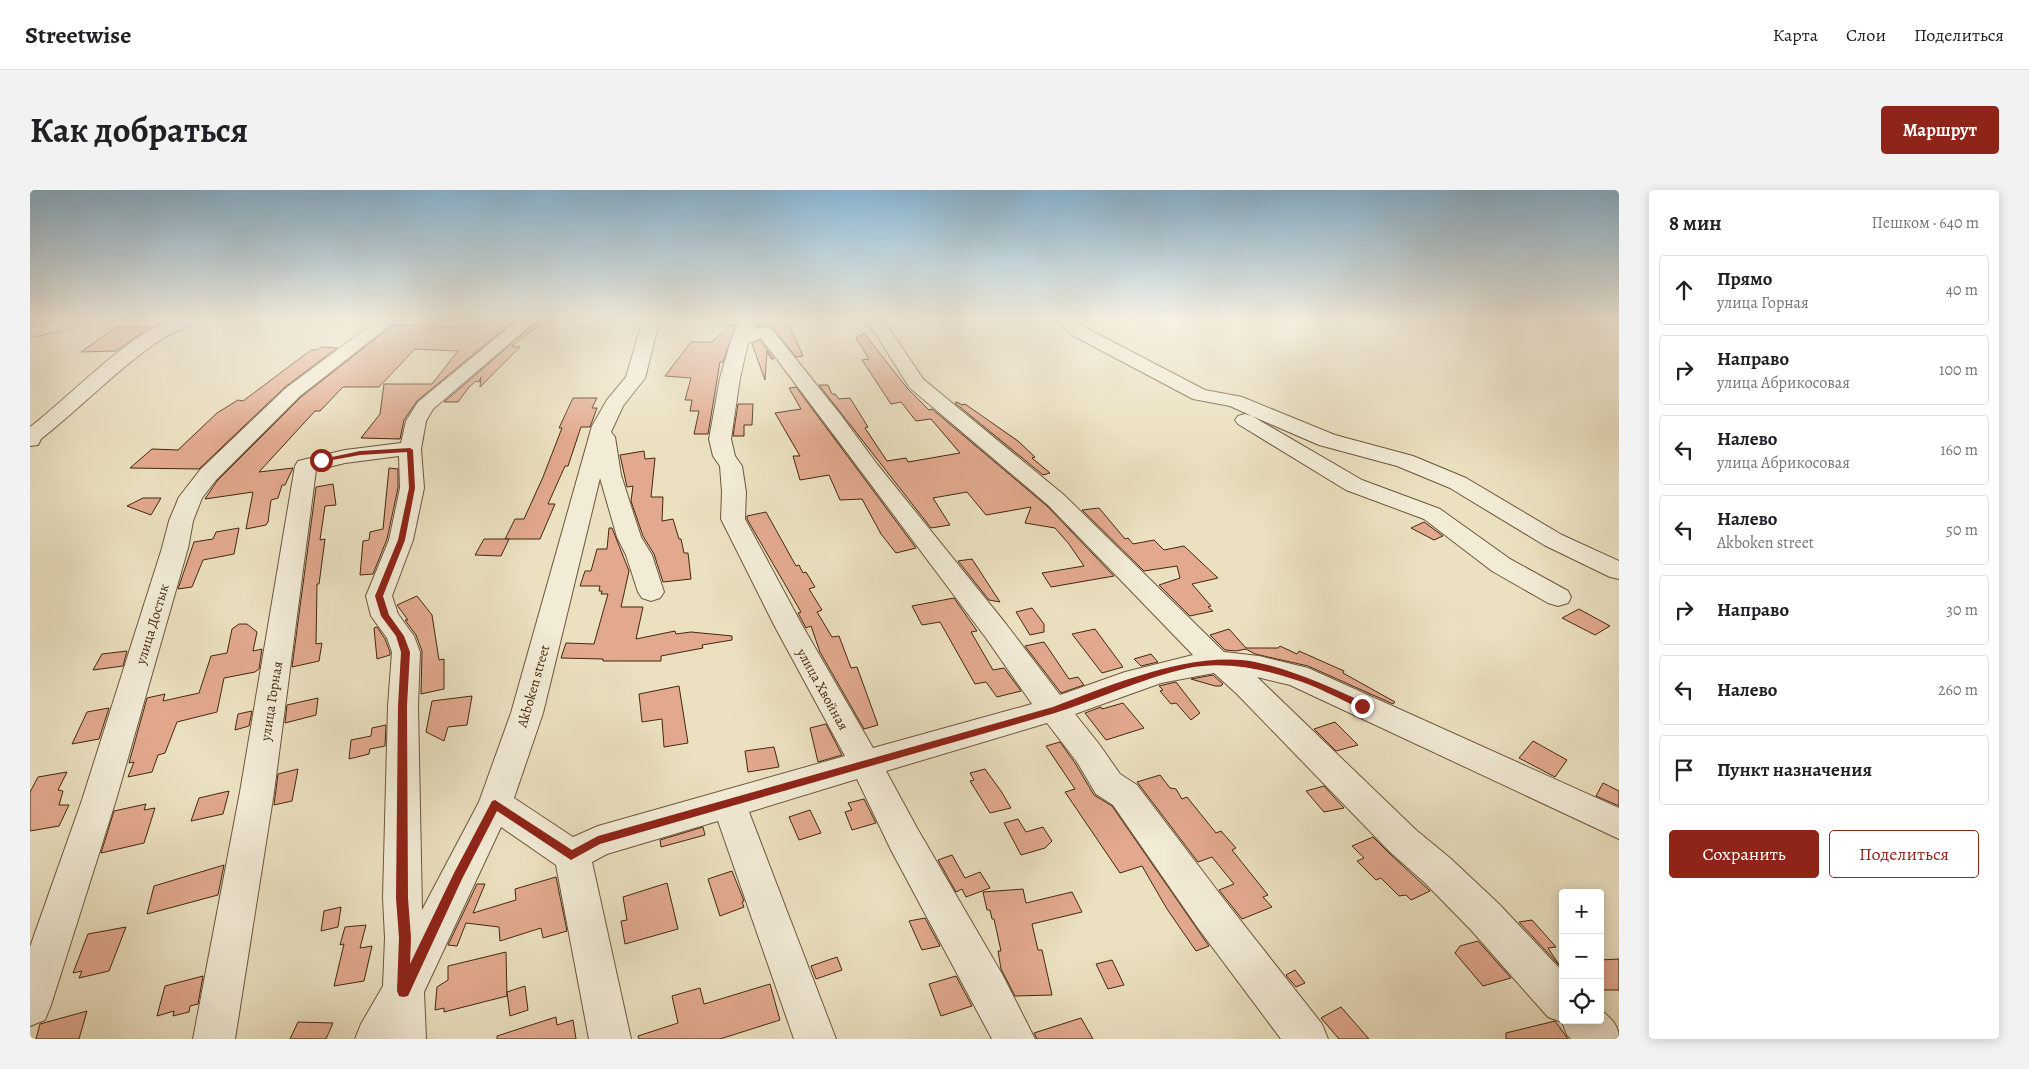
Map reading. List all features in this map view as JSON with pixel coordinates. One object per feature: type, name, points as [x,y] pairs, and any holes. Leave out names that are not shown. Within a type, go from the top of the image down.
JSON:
[{"type":"street","points":[[31,438],[122,359]]},
{"type":"street","name":"улица Достык","points":[[30,1005],[99,800],[175,548],[181,520],[191,498],[208,475],[293,392],[337,359]]},
{"type":"street","points":[[405,1039],[403,991],[405,938],[402,898],[403,706],[406,652],[400,636],[386,616],[379,596],[401,540],[412,488],[410,450],[416,421],[426,406],[483,359]]},
{"type":"street","name":"Akboken street","points":[[376,1039],[403,991],[495,804],[527,713],[602,426],[614,404],[635,378],[641,359]]},
{"type":"street","name":"улица Хвойная","points":[[736,359],[730,378],[720,439],[724,456],[731,466],[734,492],[734,519],[788,625],[865,763],[904,839],[988,988],[1014,1039]]},
{"type":"street","points":[[787,359],[869,469],[1088,753],[1108,784],[1125,795],[1212,915],[1307,1039]]},
{"type":"street","points":[[899,359],[916,384],[1056,500],[1219,662],[1248,686],[1403,841],[1437,870],[1485,917],[1559,998]]},
{"type":"street","points":[[1128,359],[1200,395],[1354,485],[1432,514],[1502,564],[1534,585],[1558,597]]},
{"type":"street","points":[[1200,395],[1236,401],[1327,440],[1405,461],[1458,483],[1553,540],[1619,571]]},
{"type":"street","points":[[602,426],[610,475],[629,537],[639,555],[651,592]]},
{"type":"street","name":"улица Горная","points":[[214,1039],[226,983],[243,870],[258,792],[306,466],[330,458],[360,453],[410,450]]},
{"type":"street","points":[[571,855],[598,841],[728,802],[1055,710],[1107,690],[1189,665],[1219,662],[1254,665],[1298,676],[1619,824]]},
{"type":"street","points":[[728,802],[816,1039]]},
{"type":"street","points":[[495,804],[571,855],[577,872],[610,1039]]},
{"type":"street","points":[[1586,1024],[1601,1039]]},
{"type":"building","points":[[300,359],[323,359],[285,387],[199,469],[130,468],[152,449],[178,450],[217,413],[238,400],[243,401]]},
{"type":"building","points":[[350,359],[406,359],[379,387],[343,387],[320,411],[315,411],[259,472],[293,468],[285,485],[282,485],[278,498],[271,500],[266,525],[246,529],[253,492],[205,499],[217,481],[301,397]]},
{"type":"building","points":[[452,359],[468,359],[417,401],[404,420],[400,439],[361,438],[380,414],[384,384],[432,384]]},
{"type":"building","points":[[494,359],[508,359],[480,387],[481,377],[479,382],[476,381],[469,387],[458,402],[444,402]]},
{"type":"building","points":[[678,359],[724,359],[723,362],[720,362],[708,434],[694,434],[699,411],[690,411],[692,400],[685,400],[691,378],[665,376]]},
{"type":"building","points":[[757,359],[766,359],[765,380]]},
{"type":"building","points":[[884,359],[907,388],[929,410],[932,409],[1047,506],[1114,576],[1051,587],[1042,573],[1084,566],[1055,528],[1025,523],[1031,507],[986,515],[967,492],[933,498],[950,525],[931,528],[819,385],[828,385],[832,394],[835,394],[839,399],[850,398],[868,427],[865,428],[887,461],[906,458],[908,462],[960,453],[931,419],[916,421],[901,402],[891,404],[862,360]]},
{"type":"building","points":[[796,387],[916,548],[896,553],[881,534],[862,499],[840,500],[829,475],[800,480],[793,456],[800,456],[775,413],[801,409],[789,388]]},
{"type":"building","points":[[573,398],[597,398],[592,408],[597,408],[590,427],[581,427],[568,466],[565,466],[548,504],[555,504],[540,539],[505,539],[515,519],[524,519],[543,477],[562,428],[559,428]]},
{"type":"building","points":[[957,402],[962,405],[965,404],[1018,441],[1035,457],[1032,458],[1050,473],[1043,475],[955,403]]},
{"type":"building","points":[[738,404],[753,404],[752,425],[744,425],[744,436],[733,436]]},
{"type":"building","points":[[644,451],[645,459],[655,458],[651,497],[663,497],[662,521],[673,519],[684,553],[688,553],[691,579],[663,582],[654,554],[643,536],[631,501],[633,486],[627,487],[620,455]]},
{"type":"building","points":[[389,468],[398,469],[398,488],[387,539],[373,574],[360,575],[363,541],[369,540],[370,532],[383,529]]},
{"type":"building","points":[[333,484],[336,505],[325,506],[320,540],[325,539],[319,584],[317,584],[316,644],[322,643],[319,661],[292,667],[316,487]]},
{"type":"building","points":[[143,498],[161,498],[151,515],[127,506]]},
{"type":"building","points":[[1099,508],[1125,539],[1128,538],[1133,544],[1154,540],[1164,550],[1184,546],[1218,578],[1192,584],[1213,611],[1190,616],[1159,585],[1180,578],[1177,566],[1144,571],[1082,510]]},
{"type":"building","points":[[766,512],[796,566],[799,565],[803,573],[806,572],[815,587],[809,589],[822,610],[817,612],[832,637],[839,636],[851,668],[857,667],[878,725],[864,729],[820,652],[811,626],[806,628],[798,613],[801,612],[747,519],[747,516]]},
{"type":"building","points":[[1424,522],[1443,536],[1434,540],[1411,528]]},
{"type":"building","points":[[239,528],[234,554],[203,560],[192,587],[178,589],[194,542],[213,539],[216,532]]},
{"type":"building","points":[[609,528],[612,528],[629,571],[621,607],[643,607],[636,639],[675,631],[676,634],[691,632],[732,636],[732,640],[702,645],[703,648],[661,656],[661,661],[603,661],[603,659],[561,658],[566,643],[594,644],[608,594],[601,594],[602,591],[599,591],[600,586],[580,586],[585,571],[591,571],[597,549],[607,549]]},
{"type":"building","points":[[484,539],[509,539],[501,556],[475,555]]},
{"type":"building","points":[[972,559],[1000,602],[989,600],[958,561]]},
{"type":"building","points":[[417,596],[432,615],[439,660],[444,659],[444,689],[421,694],[422,651],[416,635],[405,620],[408,620],[397,605]]},
{"type":"building","points":[[954,598],[977,631],[971,632],[993,670],[1004,668],[1021,691],[997,697],[986,682],[975,684],[940,622],[922,625],[912,606]]},
{"type":"building","points":[[1032,608],[1044,624],[1044,632],[1030,635],[1016,612]]},
{"type":"building","points":[[1579,609],[1610,626],[1595,635],[1562,618]]},
{"type":"building","points":[[239,624],[247,624],[257,632],[253,651],[262,649],[259,669],[255,672],[224,678],[217,712],[177,722],[165,753],[158,755],[152,772],[128,777],[134,762],[129,763],[147,698],[165,694],[163,701],[199,693],[211,656],[227,653],[232,629]]},
{"type":"building","points":[[377,627],[385,639],[390,655],[377,659],[374,628]]},
{"type":"building","points":[[1095,629],[1123,667],[1102,673],[1072,634]]},
{"type":"building","points":[[1229,629],[1246,648],[1278,648],[1280,646],[1297,654],[1299,651],[1344,671],[1343,673],[1395,702],[1393,704],[1308,666],[1255,654],[1246,649],[1236,651],[1225,650],[1210,635]]},
{"type":"building","points":[[1044,642],[1069,679],[1078,677],[1084,685],[1061,693],[1025,646]]},
{"type":"building","points":[[127,651],[123,666],[93,670],[102,654]]},
{"type":"building","points":[[1151,654],[1158,662],[1141,666],[1134,659]]},
{"type":"building","points":[[1213,675],[1223,684],[1221,686],[1191,679]]},
{"type":"building","points":[[1176,682],[1200,713],[1191,720],[1176,703],[1171,704],[1160,691],[1163,690],[1159,686]]},
{"type":"building","points":[[679,686],[688,743],[664,747],[662,719],[642,722],[639,694]]},
{"type":"building","points":[[472,696],[467,725],[448,727],[444,741],[426,732],[432,701]]},
{"type":"building","points":[[318,698],[316,715],[285,723],[287,705]]},
{"type":"building","points":[[1123,703],[1144,728],[1106,740],[1085,713],[1101,707],[1102,709]]},
{"type":"building","points":[[109,708],[99,739],[72,744],[87,712]]},
{"type":"building","points":[[252,711],[249,726],[235,730],[238,714]]},
{"type":"building","points":[[1335,722],[1358,745],[1336,751],[1314,729]]},
{"type":"building","points":[[826,724],[842,755],[818,762],[810,728]]},
{"type":"building","points":[[386,725],[385,746],[370,749],[369,754],[349,759],[351,740],[371,736],[372,728]]},
{"type":"building","points":[[1533,741],[1567,760],[1555,777],[1519,758]]},
{"type":"building","points":[[1060,742],[1094,795],[1112,806],[1209,946],[1196,951],[1167,909],[1142,866],[1120,873],[1065,792],[1075,789],[1046,746]]},
{"type":"building","points":[[774,747],[779,767],[748,772],[745,751]]},
{"type":"building","points":[[298,769],[292,801],[274,805],[278,774]]},
{"type":"building","points":[[985,769],[1011,808],[990,813],[970,781],[974,780],[970,773]]},
{"type":"building","points":[[67,772],[58,790],[63,791],[59,805],[69,805],[59,826],[30,831],[30,792],[38,777]]},
{"type":"building","points":[[1160,775],[1170,788],[1176,789],[1182,799],[1187,797],[1216,833],[1221,831],[1236,848],[1232,850],[1268,895],[1263,897],[1272,907],[1242,919],[1219,890],[1234,884],[1212,857],[1198,862],[1137,782]]},
{"type":"building","points":[[1603,783],[1619,791],[1619,806],[1596,796]]},
{"type":"building","points":[[1324,786],[1344,808],[1324,812],[1306,791]]},
{"type":"building","points":[[229,791],[223,814],[191,821],[199,798]]},
{"type":"building","points":[[864,799],[876,823],[852,830],[845,812],[852,810],[848,803]]},
{"type":"building","points":[[146,804],[144,810],[155,808],[144,843],[101,853],[114,811]]},
{"type":"building","points":[[810,810],[821,833],[799,840],[789,817]]},
{"type":"building","points":[[1018,819],[1026,832],[1043,827],[1052,841],[1045,848],[1021,855],[1004,823]]},
{"type":"building","points":[[703,827],[705,835],[661,847],[660,840]]},
{"type":"building","points":[[1373,837],[1430,891],[1411,900],[1406,895],[1399,896],[1381,878],[1376,880],[1357,861],[1364,858],[1352,846]]},
{"type":"building","points":[[952,855],[965,878],[980,872],[990,888],[966,897],[962,889],[956,892],[938,860]]},
{"type":"building","points":[[224,865],[218,895],[147,914],[154,886]]},
{"type":"building","points":[[732,871],[744,901],[742,902],[744,907],[720,916],[708,879]]},
{"type":"building","points":[[556,877],[567,931],[543,938],[541,928],[500,941],[499,927],[466,923],[457,946],[448,945],[477,884],[485,884],[473,913],[516,900],[515,889]]},
{"type":"building","points":[[667,883],[678,929],[625,944],[621,921],[627,920],[623,897]]},
{"type":"building","points":[[1023,889],[1026,903],[1072,892],[1082,912],[1032,924],[1038,950],[1042,950],[1052,995],[1015,996],[1001,969],[998,951],[1001,951],[994,919],[992,919],[990,910],[987,910],[983,892]]},
{"type":"building","points":[[341,907],[338,927],[321,931],[324,911]]},
{"type":"building","points":[[925,918],[940,946],[922,950],[909,921]]},
{"type":"building","points":[[1532,920],[1556,947],[1548,948],[1559,965],[1519,922]]},
{"type":"building","points":[[366,925],[360,948],[372,946],[364,981],[334,986],[344,944],[340,945],[345,927]]},
{"type":"building","points":[[126,927],[109,971],[79,978],[82,971],[73,973],[88,934]]},
{"type":"building","points":[[1478,941],[1511,978],[1483,986],[1455,953],[1460,946]]},
{"type":"building","points":[[506,952],[507,996],[444,1012],[444,1008],[435,1010],[437,987],[448,980],[448,966]]},
{"type":"building","points":[[837,957],[842,970],[816,979],[811,966]]},
{"type":"building","points":[[1619,959],[1619,990],[1604,990],[1604,960]]},
{"type":"building","points":[[1112,960],[1124,985],[1108,989],[1096,964]]},
{"type":"building","points":[[1295,970],[1305,983],[1296,987],[1286,975]]},
{"type":"building","points":[[203,976],[198,1004],[190,1006],[189,1012],[173,1016],[174,1011],[157,1016],[165,986]]},
{"type":"building","points":[[956,976],[972,1006],[941,1016],[929,984]]},
{"type":"building","points":[[770,984],[780,1020],[720,1039],[639,1039],[638,1036],[678,1023],[672,996],[700,988],[704,1004]]},
{"type":"building","points":[[525,986],[528,1010],[510,1016],[507,992]]},
{"type":"building","points":[[1341,1007],[1369,1039],[1339,1039],[1321,1018]]},
{"type":"building","points":[[87,1011],[79,1039],[36,1039],[40,1024]]},
{"type":"building","points":[[556,1017],[557,1025],[573,1020],[576,1039],[497,1039],[497,1036]]},
{"type":"building","points":[[1081,1018],[1093,1039],[1037,1039],[1034,1033]]},
{"type":"building","points":[[1555,1021],[1568,1039],[1506,1039],[1506,1033]]},
{"type":"building","points":[[298,1022],[333,1023],[326,1039],[290,1039]]},
{"type":"route","points":[[321,460],[360,453],[410,450],[412,488],[401,540],[379,596],[386,616],[400,636],[406,652],[403,706],[402,898],[405,938],[403,991],[495,804],[571,855],[598,841],[728,802],[1055,710],[1107,690],[1189,665],[1221,662],[1254,665],[1298,676],[1362,706]]}]
